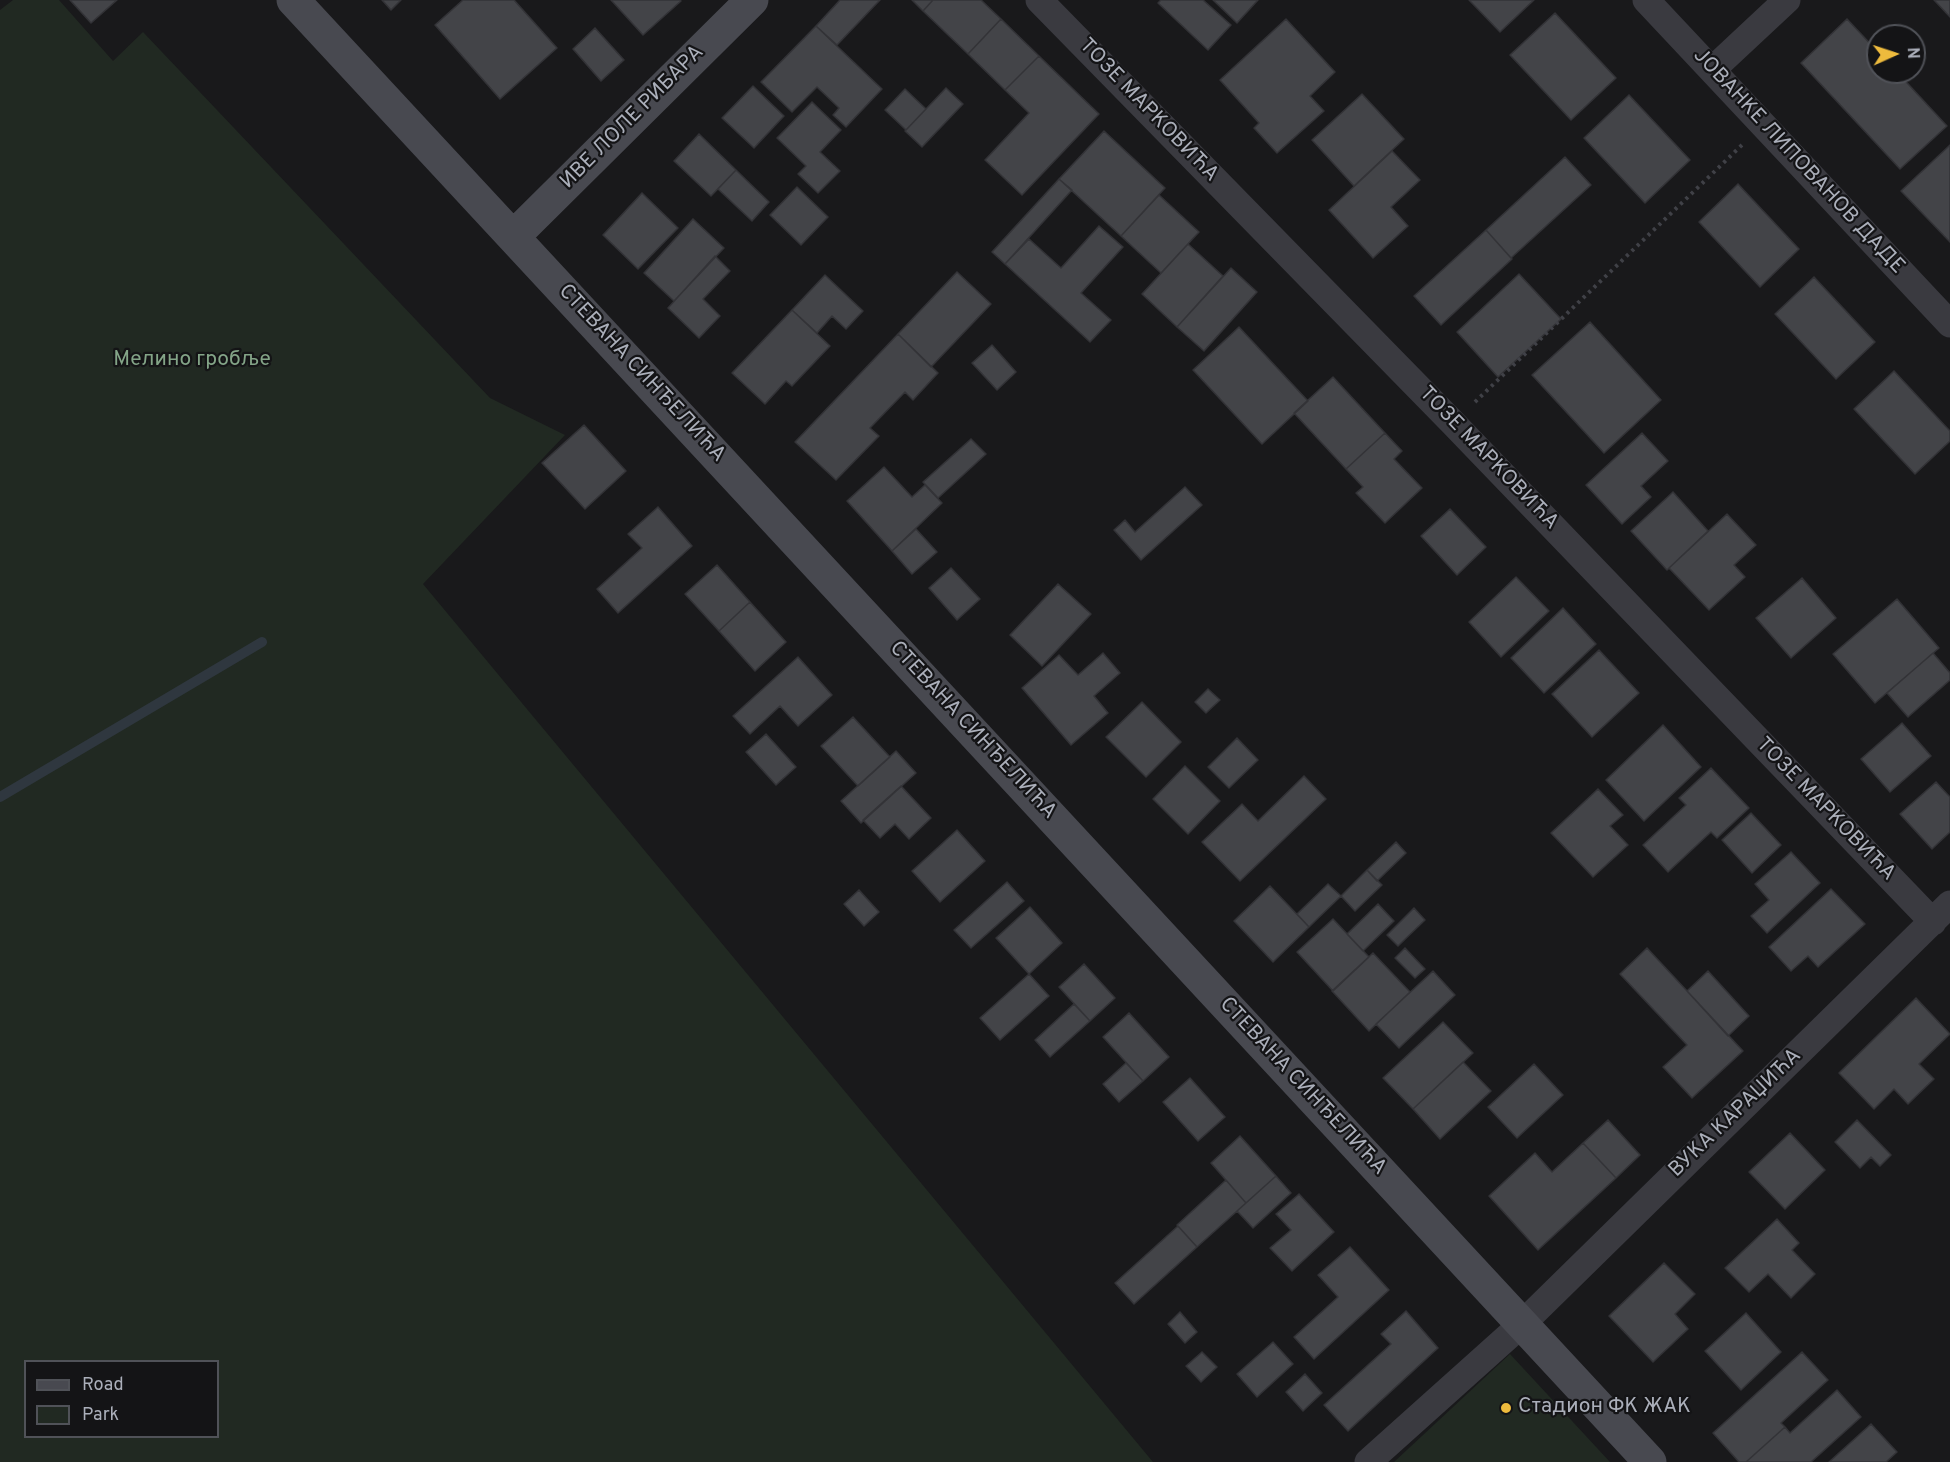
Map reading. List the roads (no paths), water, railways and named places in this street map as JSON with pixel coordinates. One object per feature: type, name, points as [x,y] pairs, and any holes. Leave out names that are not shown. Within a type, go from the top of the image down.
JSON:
[{"type":"street","name":"СТЕВАНА СИНЂЕЛИЋА","points":[[293,0],[1650,1462]]},
{"type":"street","name":"ИВЕ ЛОЛЕ РИБАРА","points":[[513,237],[752,0]]},
{"type":"street","name":"ТОЗЕ МАРКОВИЋА","points":[[1039,0],[1453,423],[1941,913]]},
{"type":"street","name":"ЈОВАНКЕ ЛИПОВАНОВ ДАДЕ","points":[[1646,0],[1950,324]]},
{"type":"street","points":[[1712,70],[1787,0]]},
{"type":"street","name":"ВУКА КАРАЏИЋА","points":[[1368,1462],[1522,1324],[1941,913]]},
{"type":"waterway","points":[[0,797],[262,642]]},
{"type":"place","name":"Стадион ФК ЖАК","points":[[1506,1408]]},
{"type":"park label","name":"Мелино гробље","points":[[192,361]]}]
